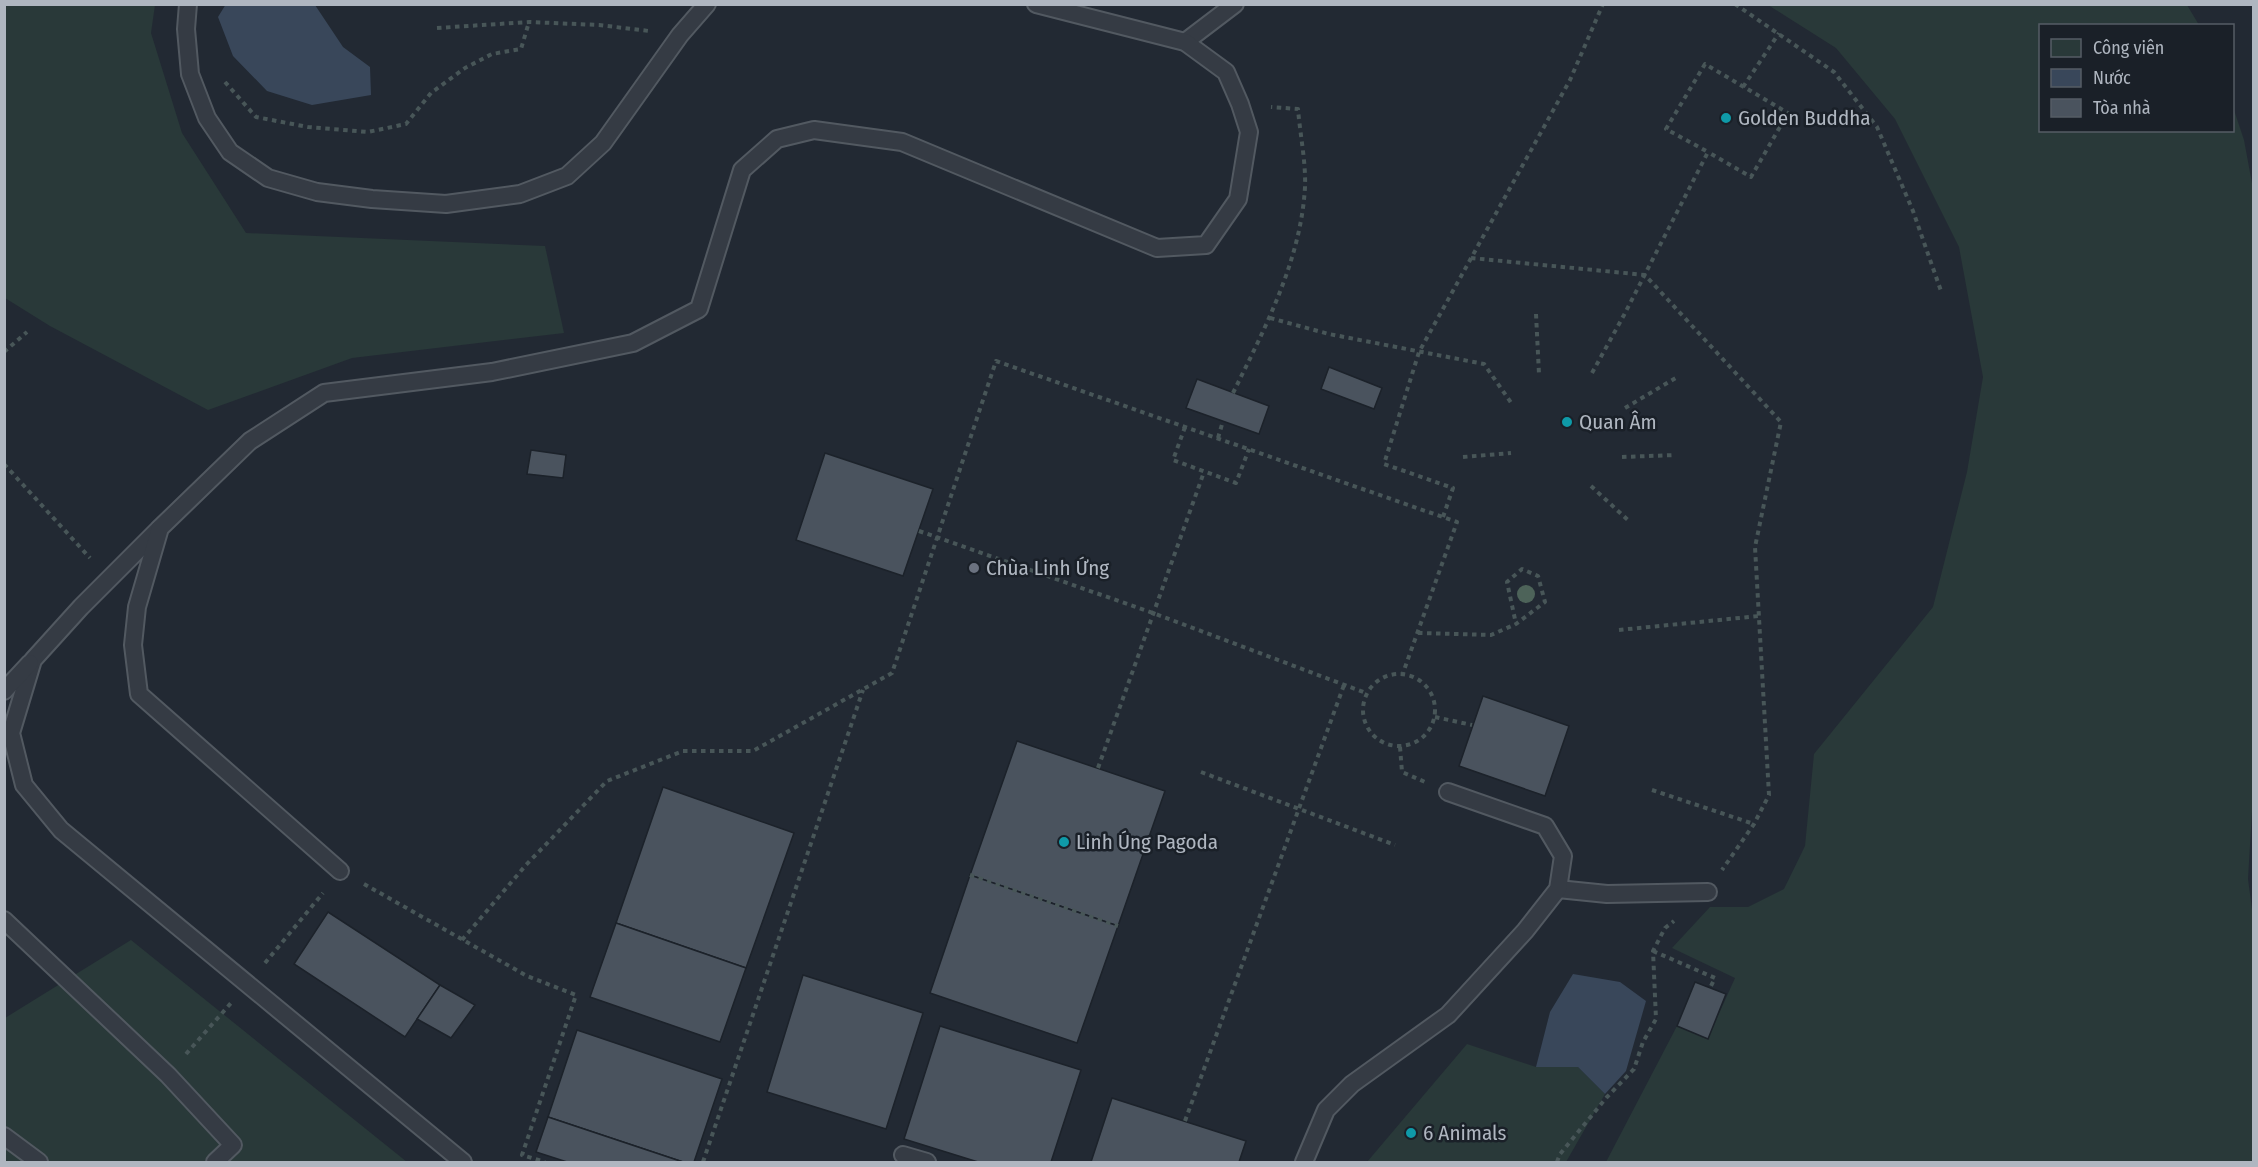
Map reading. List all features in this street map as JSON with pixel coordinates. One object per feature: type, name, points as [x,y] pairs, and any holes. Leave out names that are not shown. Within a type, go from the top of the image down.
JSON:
[{"type":"lane","points":[[188,4],[186,29],[190,74],[207,118],[230,152],[268,178],[317,192],[372,199],[446,204],[520,194],[567,176],[603,142],[680,35],[707,4]]},
{"type":"lane","points":[[4,691],[109,579],[250,441],[324,393],[492,372],[633,343],[699,309],[742,170],[777,139],[814,130],[902,142],[1157,248],[1206,245],[1238,199],[1249,132],[1226,72],[1185,42],[1036,4]]},
{"type":"lane","points":[[1185,42],[1235,4]]},
{"type":"lane","points":[[160,528],[137,607],[133,645],[138,694],[340,871]]},
{"type":"lane","points":[[33,660],[11,733],[24,784],[61,830],[463,1162]]},
{"type":"lane","points":[[1304,1162],[1326,1110],[1352,1084],[1448,1015],[1525,931],[1558,890],[1563,856],[1545,826],[1448,792]]},
{"type":"lane","points":[[1558,890],[1607,894],[1708,892]]},
{"type":"lane","points":[[4,920],[168,1075],[233,1145],[215,1162]]},
{"type":"lane","points":[[4,1136],[39,1162]]},
{"type":"lane","points":[[903,1155],[927,1162]]},
{"type":"path","points":[[1443,517],[1453,488],[1384,464],[1419,352],[1570,81],[1603,4]]},
{"type":"path","points":[[1735,4],[1834,72],[1877,127],[1913,211],[1941,291]]},
{"type":"path","points":[[437,28],[529,22],[599,25],[680,35]]},
{"type":"path","points":[[223,74],[226,84],[256,117],[308,127],[368,132],[406,124],[431,93],[465,68],[492,54],[521,49],[529,22]]},
{"type":"path","points":[[1743,87],[1779,33]]},
{"type":"path","points":[[1705,64],[1788,113],[1751,177],[1708,152],[1666,129],[1705,64]]},
{"type":"path","points":[[1233,393],[1270,318],[1299,235],[1305,185],[1298,109]]},
{"type":"path","points":[[1592,373],[1708,152]]},
{"type":"path","points":[[1471,258],[1645,275],[1780,422],[1755,548],[1769,795],[1754,824],[1708,892],[1694,907],[1665,928],[1653,951],[1656,1019],[1643,1042],[1634,1069],[1607,1097],[1560,1154],[1557,1162]]},
{"type":"path","points":[[1536,314],[1539,374]]},
{"type":"path","points":[[1270,318],[1329,334],[1484,364],[1512,404]]},
{"type":"path","points":[[4,352],[27,333]]},
{"type":"path","points":[[462,940],[526,866],[607,781],[682,750],[753,751],[892,673],[996,361],[1457,522],[1403,673]]},
{"type":"path","points":[[1625,408],[1679,376]]},
{"type":"path","points":[[1218,438],[1223,421]]},
{"type":"path","points":[[1185,427],[1173,460],[1236,483],[1249,449]]},
{"type":"path","points":[[1463,457],[1511,453]]},
{"type":"path","points":[[1622,457],[1675,455]]},
{"type":"path","points":[[4,464],[109,579]]},
{"type":"path","points":[[1098,768],[1204,472]]},
{"type":"path","points":[[1591,486],[1630,522]]},
{"type":"path","points":[[919,531],[1153,613],[1366,693]]},
{"type":"path","points":[[1418,633],[1491,635],[1516,624],[1545,602],[1538,576],[1522,569],[1507,582],[1516,624]]},
{"type":"path","points":[[1619,630],[1759,616]]},
{"type":"path","points":[[1403,673],[1414,676],[1424,683],[1432,693],[1436,705],[1431,729],[1423,738],[1400,747],[1376,738],[1368,729],[1363,718],[1363,705],[1366,693],[1381,678],[1403,673]]},
{"type":"path","points":[[1185,1121],[1344,685]]},
{"type":"path","points":[[703,1162],[863,690]]},
{"type":"path","points":[[1435,717],[1473,725]]},
{"type":"path","points":[[1400,747],[1402,772],[1448,792]]},
{"type":"path","points":[[1201,772],[1395,845]]},
{"type":"path","points":[[1652,790],[1754,824]]},
{"type":"path","points":[[340,871],[527,976],[576,995],[522,1155],[544,1162]]},
{"type":"path","points":[[970,875],[1118,926]]},
{"type":"path","points":[[168,1075],[310,910]]},
{"type":"path","points":[[1653,951],[1715,978],[1710,988]]},
{"type":"green space","points":[[4,5],[155,5],[151,33],[182,133],[246,233],[545,246],[564,333],[352,358],[208,410],[50,326],[5,298]]},
{"type":"green space","points":[[1768,5],[2187,5],[2198,24],[2039,24],[2039,132],[2234,132],[2234,110],[2244,140],[2254,194],[2254,778],[2248,879],[2254,924],[2253,1162],[1606,1162],[1677,1026],[1708,1038],[1735,978],[1672,948],[1710,907],[1748,907],[1784,889],[1805,846],[1814,754],[1933,607],[1967,472],[1983,377],[1959,247],[1895,119],[1836,48]]},
{"type":"green space","points":[[131,940],[407,1162],[5,1162],[5,1018]]},
{"type":"green space","points":[[1467,1044],[1536,1067],[1578,1067],[1605,1094],[1566,1162],[1367,1162]]},
{"type":"water","points":[[226,4],[315,5],[343,47],[370,67],[371,95],[312,105],[267,91],[233,56],[218,17]]},
{"type":"water","points":[[1573,974],[1620,982],[1646,1001],[1626,1071],[1605,1094],[1578,1067],[1536,1067],[1550,1012]]},
{"type":"building","points":[[1329,367],[1382,388],[1374,409],[1321,389]]},
{"type":"building","points":[[1197,379],[1269,406],[1259,434],[1186,408]]},
{"type":"building","points":[[531,450],[566,455],[563,478],[527,474]]},
{"type":"building","points":[[825,453],[933,489],[903,576],[796,540]]},
{"type":"building","points":[[1483,696],[1569,726],[1545,796],[1459,766]]},
{"type":"building","name":"Linh Úng Pagoda","points":[[1017,741],[1165,791],[1118,926],[970,875]]},
{"type":"building","points":[[663,787],[794,833],[746,968],[616,923]]},
{"type":"building","points":[[970,875],[1118,926],[1077,1043],[930,993]]},
{"type":"building","points":[[328,912],[440,985],[405,1037],[294,964]]},
{"type":"building","points":[[616,923],[746,968],[720,1042],[590,997]]},
{"type":"building","points":[[803,975],[923,1013],[886,1129],[767,1092]]},
{"type":"building","points":[[1695,982],[1726,994],[1708,1039],[1677,1026]]},
{"type":"building","points":[[440,985],[475,1005],[451,1038],[417,1019]]},
{"type":"building","points":[[940,1026],[1081,1070],[1051,1162],[978,1162],[904,1139]]},
{"type":"building","points":[[577,1030],[722,1079],[694,1162],[683,1162],[548,1117]]},
{"type":"building","points":[[1112,1098],[1246,1141],[1239,1162],[1091,1162]]},
{"type":"building","points":[[548,1117],[683,1162],[567,1162],[536,1152]]},
{"type":"place","name":"Golden Buddha","points":[[1726,118]]},
{"type":"place","name":"Quan Âm","points":[[1567,422]]},
{"type":"place","name":"Chùa Linh Ứng","points":[[974,568]]},
{"type":"place","name":"Linh Úng Pagoda","points":[[1064,842]]},
{"type":"place","name":"6 Animals","points":[[1411,1133]]}]
